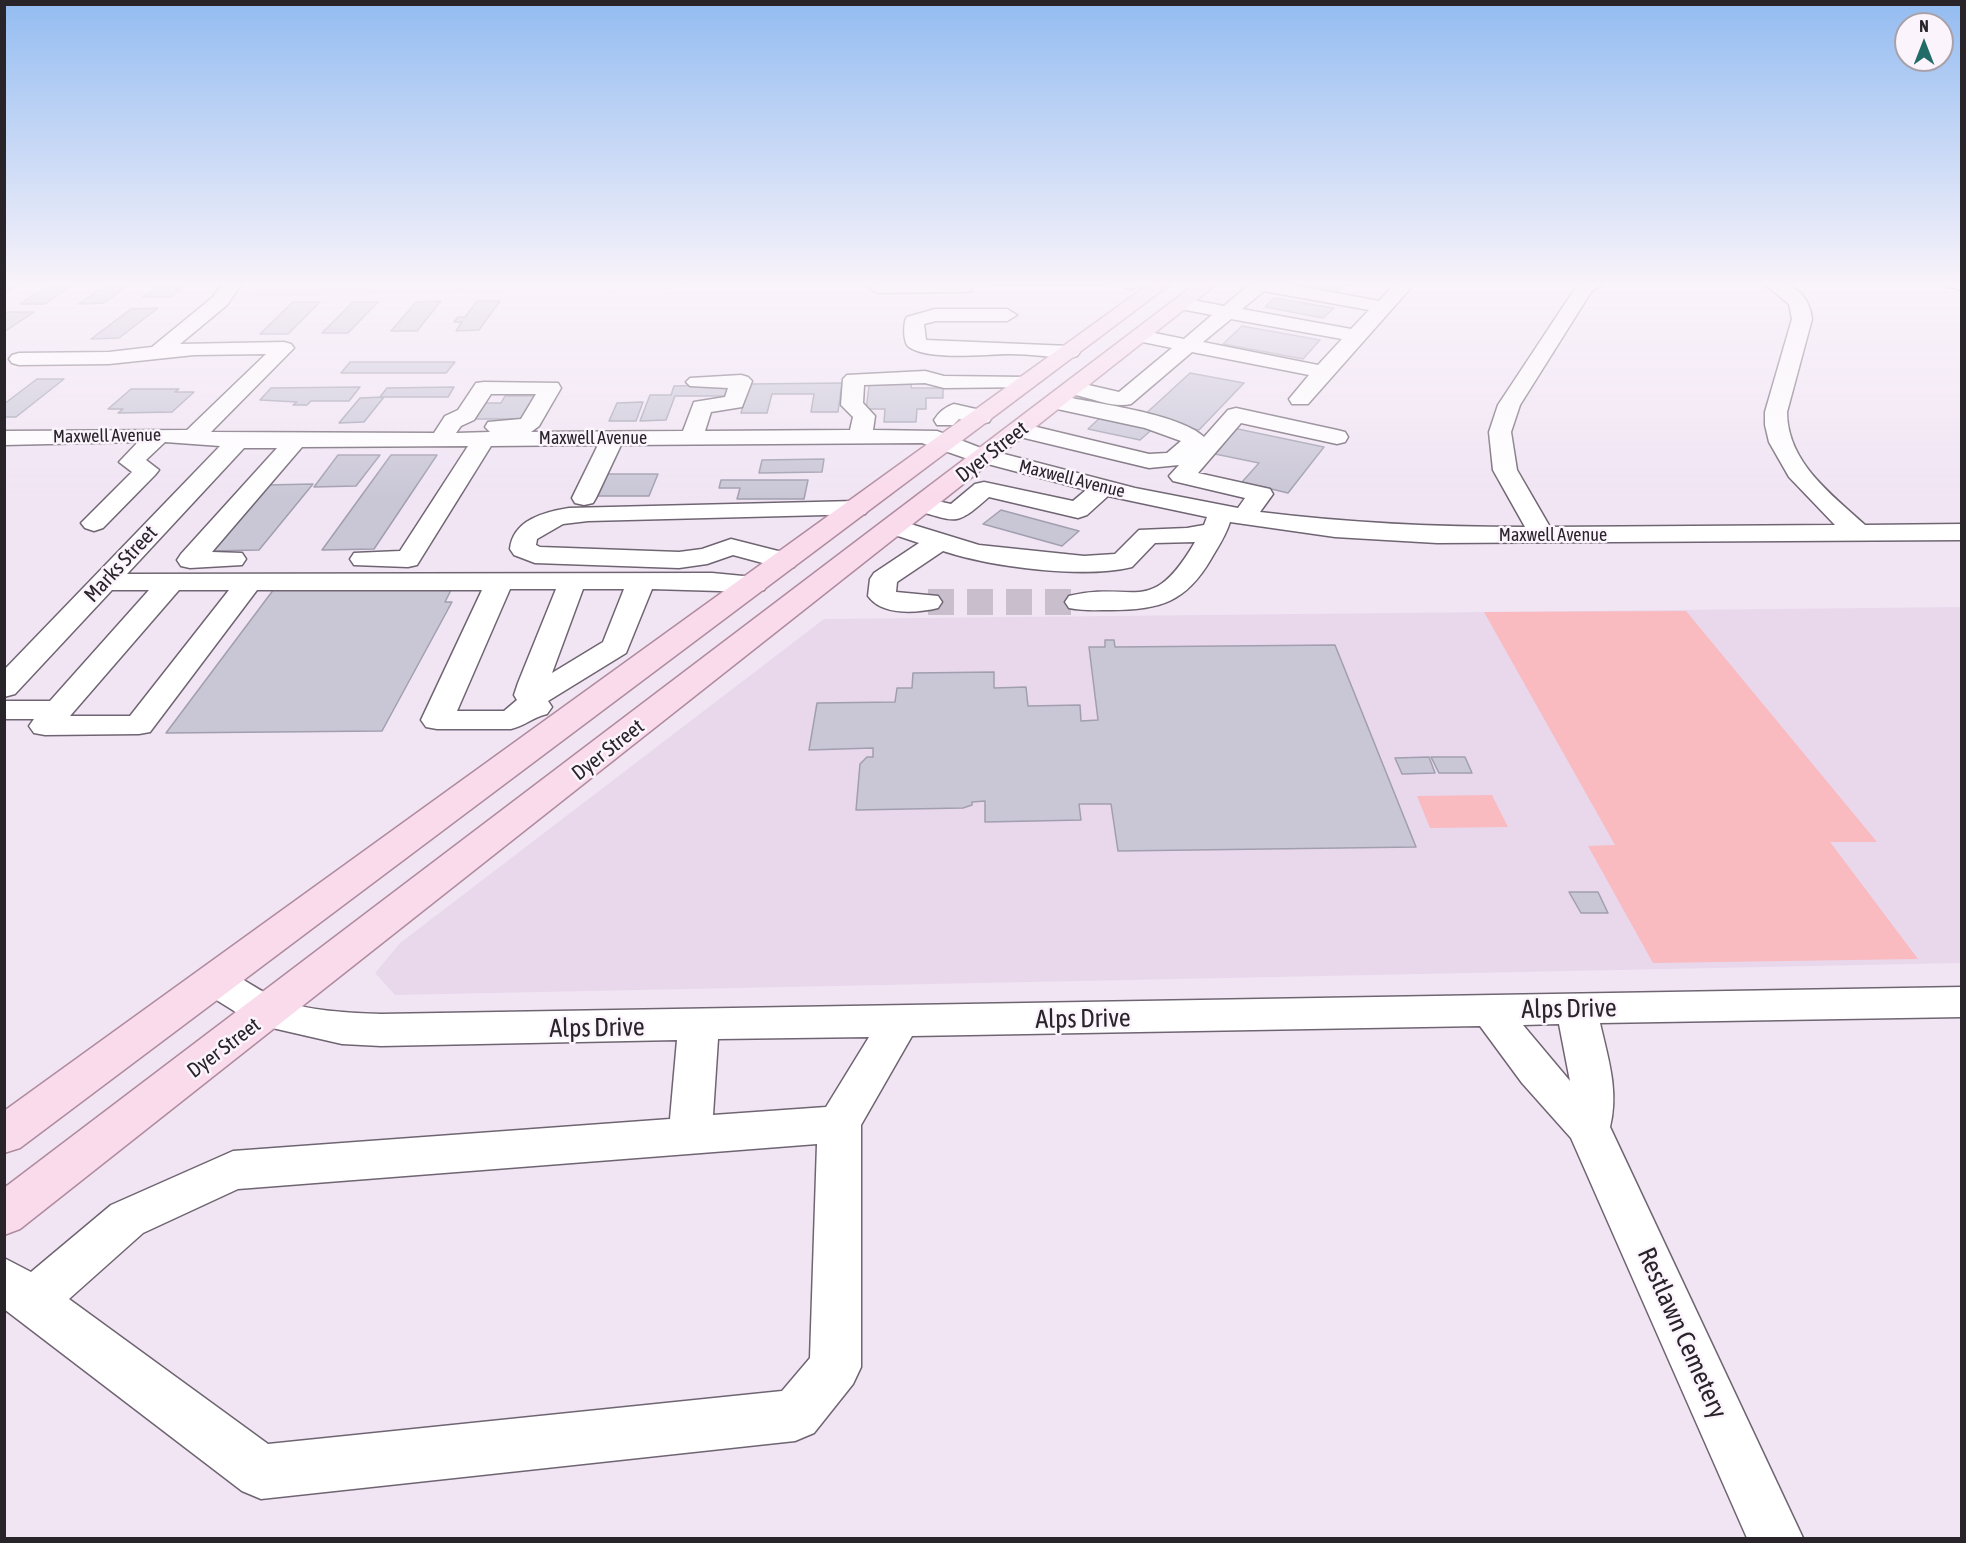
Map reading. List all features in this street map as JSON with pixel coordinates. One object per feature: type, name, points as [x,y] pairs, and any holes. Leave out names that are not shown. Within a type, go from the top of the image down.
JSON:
[{"type":"main road","name":"Dyer Street","points":[[4,1135],[883,489],[962,410],[1026,383],[1067,354]]},
{"type":"main road","name":"Dyer Street","points":[[4,1215],[1020,430],[1071,399],[1120,354]]},
{"type":"main road","points":[[559,727],[604,753]]},
{"type":"street","points":[[19,359],[109,358],[138,354]]},
{"type":"street","points":[[193,437],[278,354]]},
{"type":"street","points":[[1071,399],[1123,399],[1178,354]]},
{"type":"street","points":[[1224,354],[1323,372]]},
{"type":"street","points":[[1296,393],[1323,372],[1339,354]]},
{"type":"street","points":[[1542,354],[1509,405],[1500,432],[1505,470],[1513,488],[1543,535]]},
{"type":"street","points":[[1792,354],[1775,411],[1783,448],[1813,489],[1859,533]]},
{"type":"street","points":[[1166,364],[1189,368]]},
{"type":"street","points":[[860,436],[864,416],[852,405],[854,379],[925,377],[944,382],[962,410]]},
{"type":"street","points":[[692,437],[702,407],[734,402],[741,381],[697,382]]},
{"type":"street","points":[[295,441],[190,560],[408,559],[498,435],[528,426],[550,388],[484,388],[466,415],[453,421],[445,433]]},
{"type":"street","points":[[1020,430],[1144,455],[1172,428],[1071,399]]},
{"type":"street","points":[[953,482],[1078,510],[1149,466],[1045,442],[1071,399]]},
{"type":"street","name":"Maxwell Avenue","points":[[14,437],[159,435],[238,441],[295,441],[445,433],[613,438],[922,436],[962,410],[985,457],[1161,500],[1227,520],[1437,536],[1962,532]]},
{"type":"street","points":[[1161,500],[1236,416],[1337,437]]},
{"type":"street","points":[[94,523],[147,470],[131,462],[159,435]]},
{"type":"street","points":[[4,455],[14,437]]},
{"type":"street","points":[[584,498],[613,438]]},
{"type":"street","name":"Marks Street","points":[[4,688],[238,441]]},
{"type":"street","points":[[602,461],[664,460]]},
{"type":"street","points":[[895,527],[976,553],[1084,564],[1123,561],[1148,536],[1187,536],[1227,520],[1261,494],[1181,476]]},
{"type":"street","points":[[824,509],[828,489],[883,489]]},
{"type":"street","points":[[923,505],[956,513],[984,489]]},
{"type":"street","points":[[113,504],[178,504]]},
{"type":"street","points":[[785,561],[731,546],[707,556],[679,560],[535,555],[523,549],[524,537],[539,524],[558,516],[856,509]]},
{"type":"street","points":[[731,546],[741,511]]},
{"type":"street","points":[[1079,602],[1164,595],[1184,580],[1227,520]]},
{"type":"street","points":[[928,603],[894,602],[882,596],[884,579],[940,541]]},
{"type":"street","points":[[1112,601],[1122,586],[1123,561]]},
{"type":"street","points":[[500,581],[437,720],[511,720],[532,701],[616,647],[641,581]]},
{"type":"street","points":[[559,727],[532,701],[533,683],[573,581]]},
{"type":"street","points":[[105,582],[641,581],[754,584]]},
{"type":"street","points":[[171,582],[45,726],[139,725],[249,582]]},
{"type":"street","points":[[4,710],[60,710]]},
{"type":"street","name":"Alps Drive","points":[[216,981],[268,1013],[342,1028],[381,1030],[1962,1002]]},
{"type":"street","points":[[1574,1009],[1593,1095],[1594,1112],[1588,1127]]},
{"type":"street","name":"Restlawn Cemetery","points":[[1492,1011],[1511,1041],[1559,1098],[1588,1127],[1775,1539]]},
{"type":"street","points":[[839,1124],[233,1170],[127,1219],[18,1291],[261,1472],[795,1415],[836,1368],[839,1124],[899,1022]]},
{"type":"street","points":[[690,1135],[699,1026]]},
{"type":"shaded area","points":[[1961,607],[1961,963],[395,995],[375,973],[400,943],[824,619]]},
{"type":"shaded area","points":[[1686,611],[1877,842],[1830,842],[1918,959],[1653,963],[1588,846],[1615,845],[1484,612]]},
{"type":"shaded area","points":[[1492,795],[1508,827],[1430,828],[1417,796]]},
{"type":"building","points":[[1276,354],[1307,354],[1303,359]]},
{"type":"building","points":[[350,362],[455,362],[446,373],[341,373]]},
{"type":"building","points":[[1190,373],[1244,383],[1199,430],[1141,418]]},
{"type":"building","points":[[37,379],[64,379],[16,417],[4,417],[4,404]]},
{"type":"building","points":[[870,379],[912,379],[911,388],[943,388],[943,398],[926,398],[926,409],[917,409],[916,422],[884,422],[885,409],[866,409]]},
{"type":"building","points":[[842,383],[838,412],[811,412],[814,394],[772,394],[767,413],[741,413],[749,384]]},
{"type":"building","points":[[734,385],[731,396],[675,396],[666,420],[640,421],[650,395],[671,395],[674,386]]},
{"type":"building","points":[[360,387],[349,401],[311,401],[307,405],[293,405],[297,402],[260,400],[271,388]]},
{"type":"building","points":[[454,387],[448,397],[380,397],[387,388]]},
{"type":"building","points":[[131,389],[179,389],[175,392],[194,392],[172,412],[118,413],[123,409],[108,409]]},
{"type":"building","points":[[505,396],[538,396],[525,419],[474,419],[485,403],[501,403]]},
{"type":"building","points":[[384,397],[364,422],[339,423],[360,398]]},
{"type":"building","points":[[643,402],[636,421],[609,421],[617,403]]},
{"type":"building","points":[[1104,414],[1156,426],[1140,440],[1088,429]]},
{"type":"building","points":[[1233,428],[1324,447],[1288,493],[1242,482],[1259,463],[1210,453]]},
{"type":"building","points":[[338,455],[380,455],[356,486],[314,487]]},
{"type":"building","points":[[391,455],[437,455],[374,549],[322,550]]},
{"type":"building","points":[[824,459],[822,472],[759,473],[762,460]]},
{"type":"building","points":[[604,474],[658,474],[649,496],[594,496]]},
{"type":"building","points":[[721,480],[808,480],[804,499],[737,499],[740,488],[719,488]]},
{"type":"building","points":[[313,484],[259,550],[208,551],[266,485]]},
{"type":"building","points":[[1001,510],[1079,531],[1062,546],[983,524]]},
{"type":"building","points":[[452,588],[445,602],[452,602],[382,731],[166,733],[274,589]]},
{"type":"building","points":[[1105,640],[1114,640],[1115,647],[1335,645],[1416,847],[1118,851],[1111,804],[1079,804],[1081,820],[985,822],[985,801],[972,802],[972,805],[963,808],[856,810],[860,764],[867,757],[873,757],[873,748],[809,750],[817,703],[895,702],[897,688],[912,688],[913,673],[994,672],[994,688],[1026,687],[1028,706],[1080,705],[1081,721],[1098,720],[1089,647],[1105,647]]},
{"type":"building","points":[[1429,757],[1435,773],[1402,774],[1395,758]]},
{"type":"building","points":[[1431,757],[1465,757],[1472,773],[1439,773]]},
{"type":"building","points":[[1569,892],[1598,892],[1608,913],[1581,913]]},
{"type":"tunnel","points":[[928,602],[1079,602]]}]
